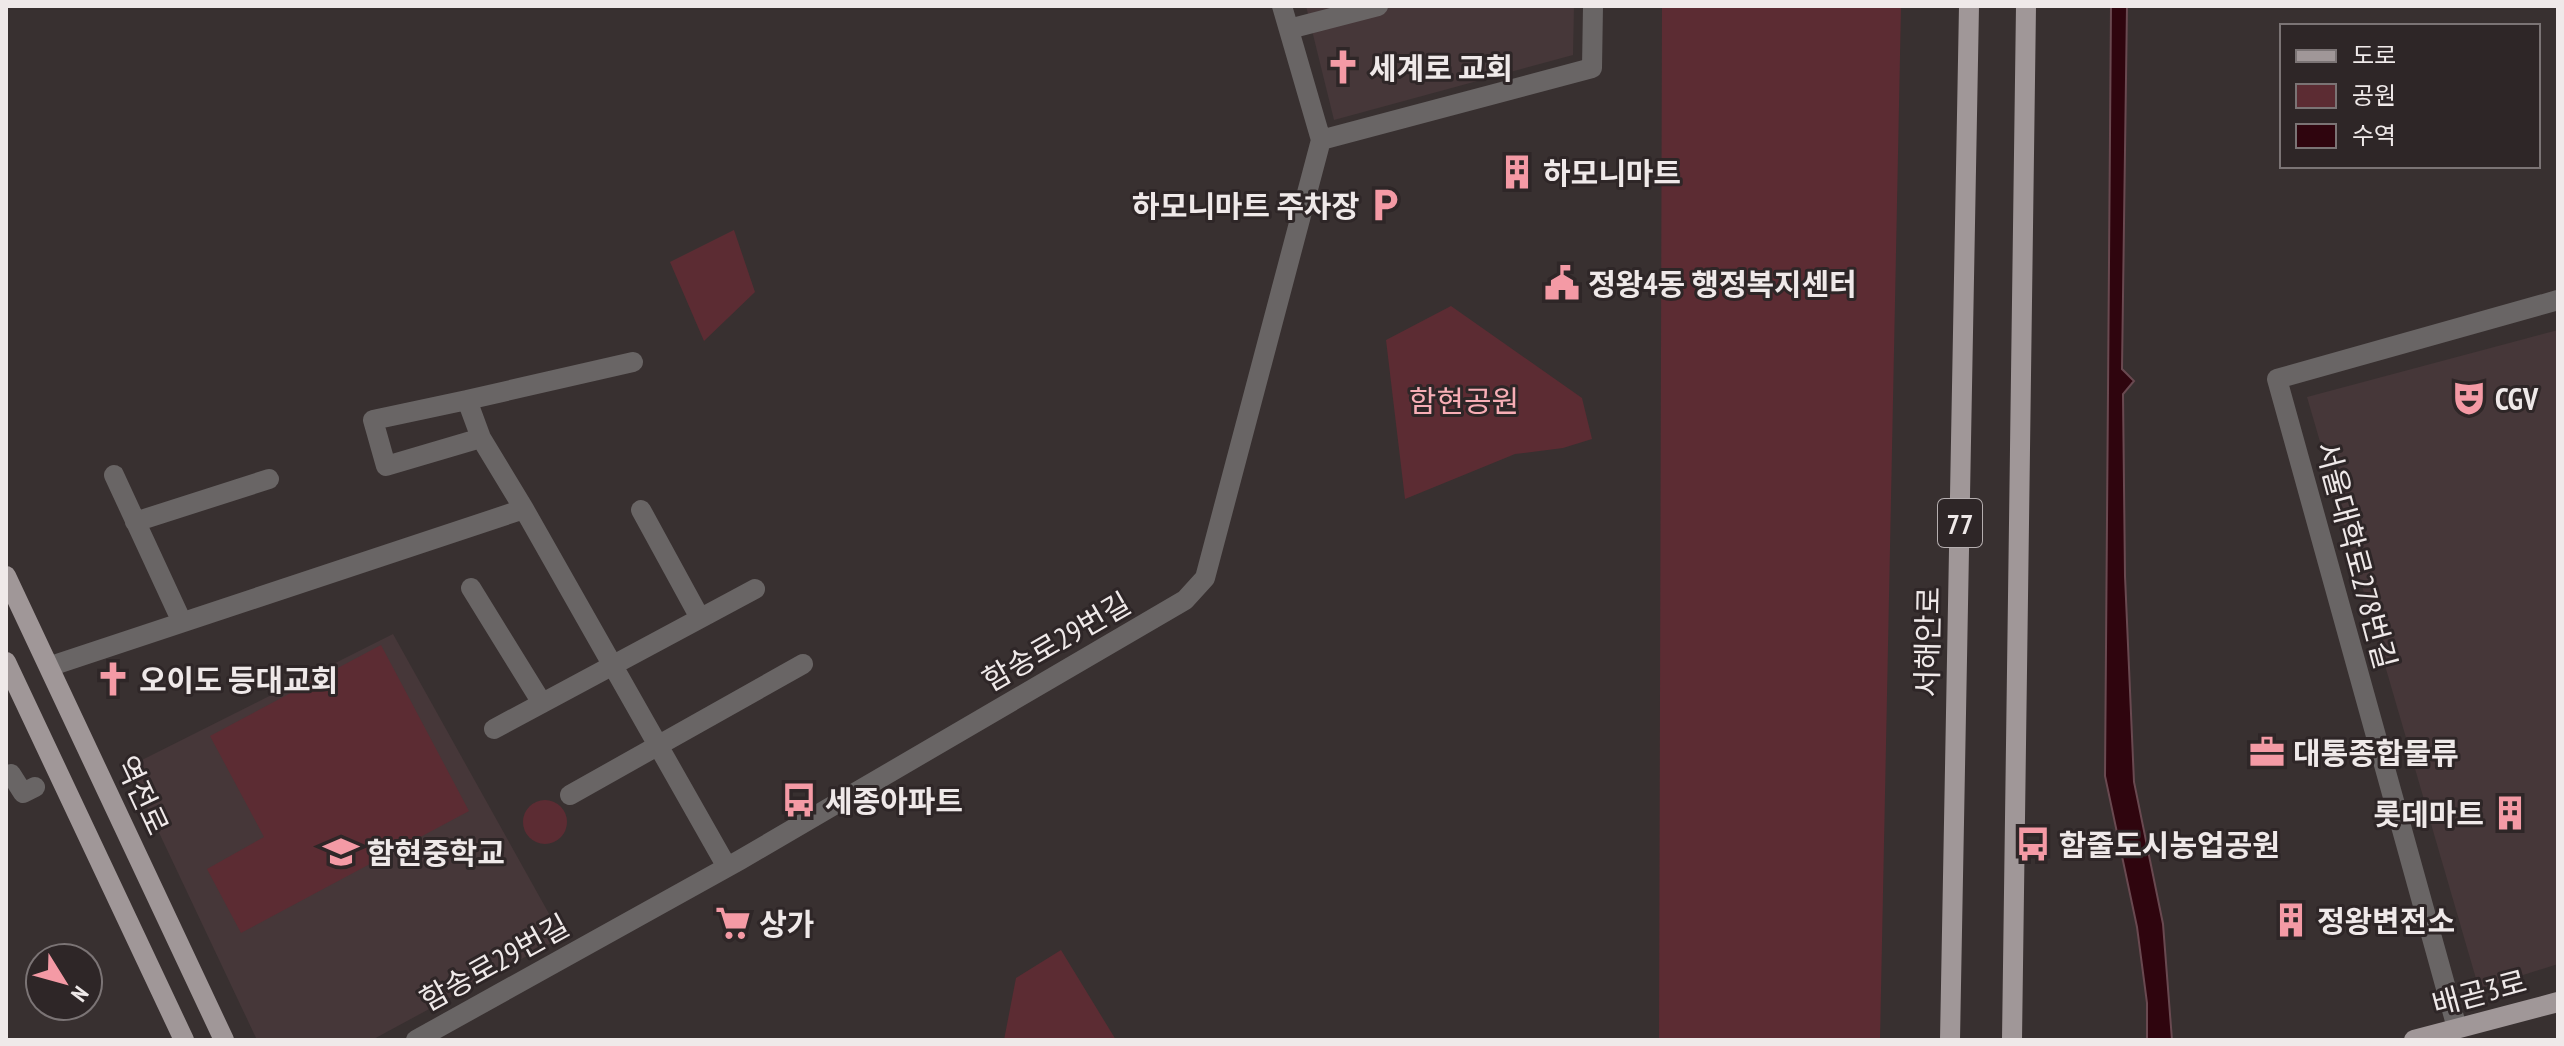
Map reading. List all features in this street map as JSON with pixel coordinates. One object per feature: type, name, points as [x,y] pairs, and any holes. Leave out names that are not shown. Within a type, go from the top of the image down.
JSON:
[{"type":"main road","name":"서해안로","points":[[1950,1040],[1969,6]]},
{"type":"main road","name":"77","points":[[2012,1040],[2026,6]]},
{"type":"main road","name":"역전로","points":[[6,576],[51,666],[224,1040]]},
{"type":"main road","points":[[6,662],[184,1040]]},
{"type":"main road","name":"배곧3로","points":[[2414,1040],[2558,1002]]},
{"type":"street","points":[[1282,6],[1321,140],[1592,68],[1593,6]]},
{"type":"street","points":[[1289,29],[1378,6]]},
{"type":"street","name":"함송로29번길","points":[[416,1040],[727,867],[1185,600],[1205,578],[1321,140]]},
{"type":"street","name":"서울대학로278번길","points":[[2457,1028],[2277,379],[2558,300]]},
{"type":"street","points":[[481,438],[386,466],[373,420],[633,362]]},
{"type":"street","points":[[467,400],[481,438],[614,664],[727,867]]},
{"type":"street","points":[[114,475],[182,622]]},
{"type":"street","points":[[135,522],[269,479]]},
{"type":"street","points":[[51,666],[524,509]]},
{"type":"street","points":[[641,510],[700,618]]},
{"type":"street","points":[[471,588],[542,703]]},
{"type":"street","points":[[494,729],[755,589]]},
{"type":"street","points":[[570,795],[803,664]]},
{"type":"street","points":[[11,774],[21,794]]},
{"type":"shaded area","points":[[1306,6],[1574,6],[1573,55],[1334,120]]},
{"type":"shaded area","points":[[2558,330],[2558,964],[2479,989],[2307,397]]},
{"type":"shaded area","name":"함현중학교","points":[[393,634],[562,937],[372,1040],[257,1040],[128,767]]},
{"type":"green space","points":[[1662,6],[1901,6],[1880,1040],[1659,1040]]},
{"type":"green space","points":[[734,230],[755,292],[704,341],[670,262]]},
{"type":"green space","name":"함현공원","points":[[1451,306],[1582,398],[1592,439],[1563,448],[1515,454],[1405,499],[1386,340]]},
{"type":"green space","points":[[381,645],[469,811],[241,933],[207,869],[264,837],[210,736]]},
{"type":"green space","points":[[545,800],[560,807],[567,822],[560,837],[545,844],[530,837],[523,822],[530,807]]},
{"type":"green space","points":[[1061,950],[1116,1040],[1004,1040],[1016,978]]},
{"type":"water","points":[[2111,6],[2127,6],[2122,369],[2134,381],[2123,394],[2125,576],[2134,782],[2163,924],[2172,1040],[2147,1040],[2147,1003],[2137,927],[2105,776]]},
{"type":"place","name":"세계로 교회","points":[[1343,67]]},
{"type":"place","name":"하모니마트","points":[[1517,172]]},
{"type":"place","name":"하모니마트 주차장","points":[[1385,205]]},
{"type":"place","name":"정왕4동 행정복지센터","points":[[1562,283]]},
{"type":"place","name":"CGV","points":[[2469,398]]},
{"type":"place","name":"오이도 등대교회","points":[[113,679]]},
{"type":"place","name":"대통종합물류","points":[[2267,752]]},
{"type":"place","name":"세종아파트","points":[[799,800]]},
{"type":"place","name":"롯데마트","points":[[2510,813]]},
{"type":"place","name":"함줄도시농업공원","points":[[2033,844]]},
{"type":"place","name":"함현중학교","points":[[341,852]]},
{"type":"place","name":"정왕변전소","points":[[2291,920]]},
{"type":"place","name":"상가","points":[[733,923]]}]
